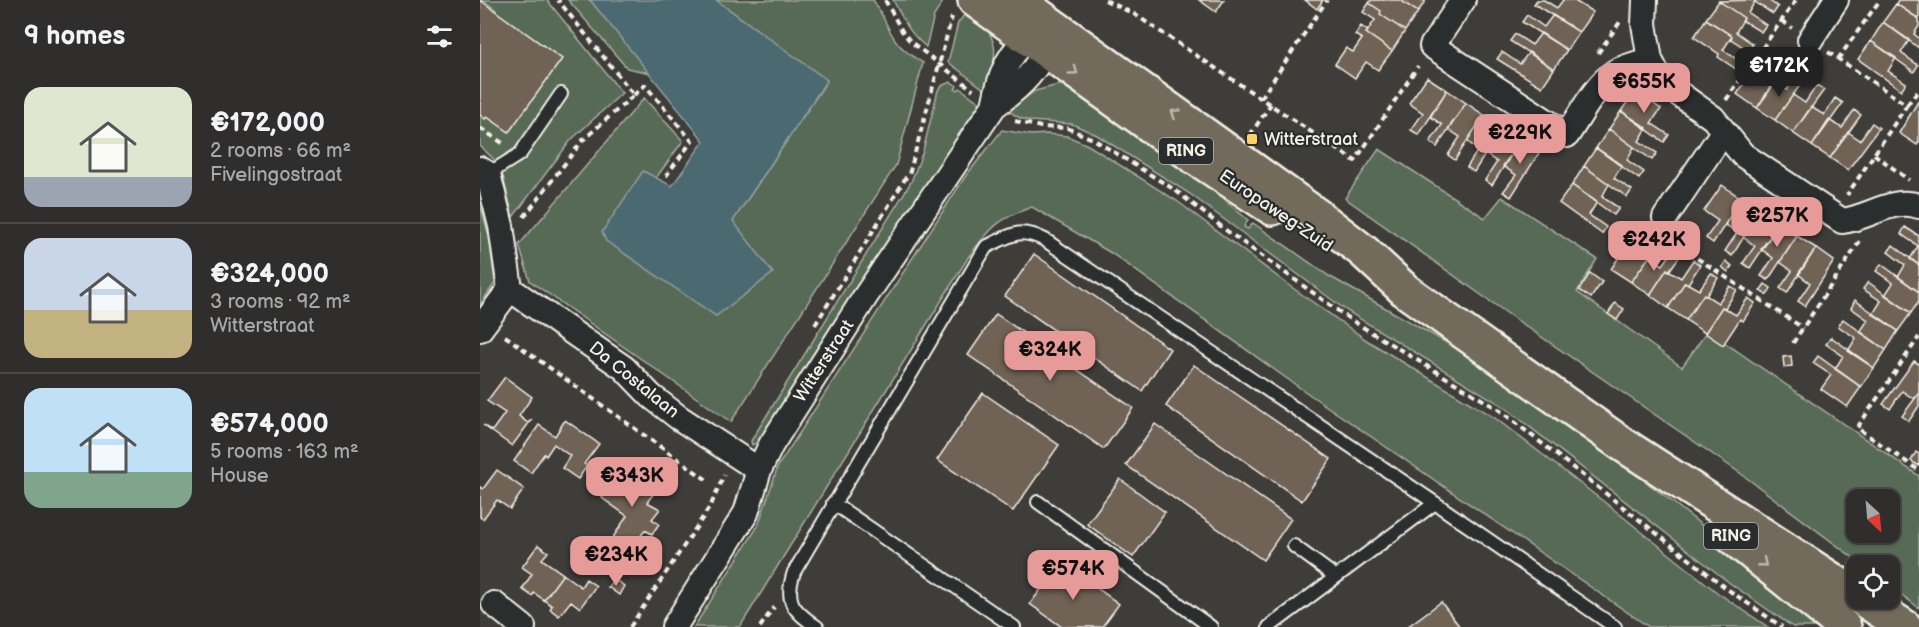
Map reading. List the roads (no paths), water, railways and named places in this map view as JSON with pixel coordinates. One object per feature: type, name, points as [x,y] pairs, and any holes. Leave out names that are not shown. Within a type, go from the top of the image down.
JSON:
[{"type":"main road","name":"Europaweg-Zuid","points":[[1017,0],[1041,38]]},
{"type":"main road","name":"Europaweg-Zuid","points":[[965,7],[1041,38],[1196,158],[1362,269],[1406,291],[1622,444],[1846,589]]},
{"type":"main road","name":"Europaweg-Zuid","points":[[1622,444],[1758,559],[1844,627]]},
{"type":"main road","points":[[1878,609],[1905,627]]},
{"type":"street","points":[[1463,0],[1432,46],[1567,135],[1602,84],[1613,73],[1650,60]]},
{"type":"street","points":[[1645,0],[1644,24],[1650,60],[1661,81],[1718,125],[1743,155],[1842,221],[1857,219],[1874,211],[1908,202],[1919,206]]},
{"type":"street","points":[[1810,40],[1836,0]]},
{"type":"street","name":"Witterstraat","points":[[674,627],[746,513],[759,470],[771,445],[859,307],[994,106],[999,79],[1004,68],[1041,38]]},
{"type":"street","points":[[1665,218],[1718,125]]},
{"type":"street","points":[[483,326],[510,289],[501,226],[484,171]]},
{"type":"street","name":"Da Costalaan","points":[[510,289],[624,368],[651,396],[735,456],[759,470]]},
{"type":"street","points":[[494,604],[523,627]]},
{"type":"lane","points":[[484,171],[520,154],[561,94]]},
{"type":"lane","points":[[817,627],[795,610],[789,597],[794,572],[986,247],[1017,232],[1030,232],[1436,503],[1615,627]]},
{"type":"lane","points":[[1038,502],[1211,627]]},
{"type":"lane","points":[[833,503],[1014,627]]},
{"type":"lane","points":[[1269,627],[1436,503]]},
{"type":"lane","points":[[1294,546],[1336,577]]},
{"type":"water","points":[[590,0],[716,0],[827,80],[733,221],[773,273],[716,316],[606,241],[602,232],[643,171],[672,186],[704,141]]},
{"type":"place","name":"Witterstraat","points":[[1252,139]]}]
